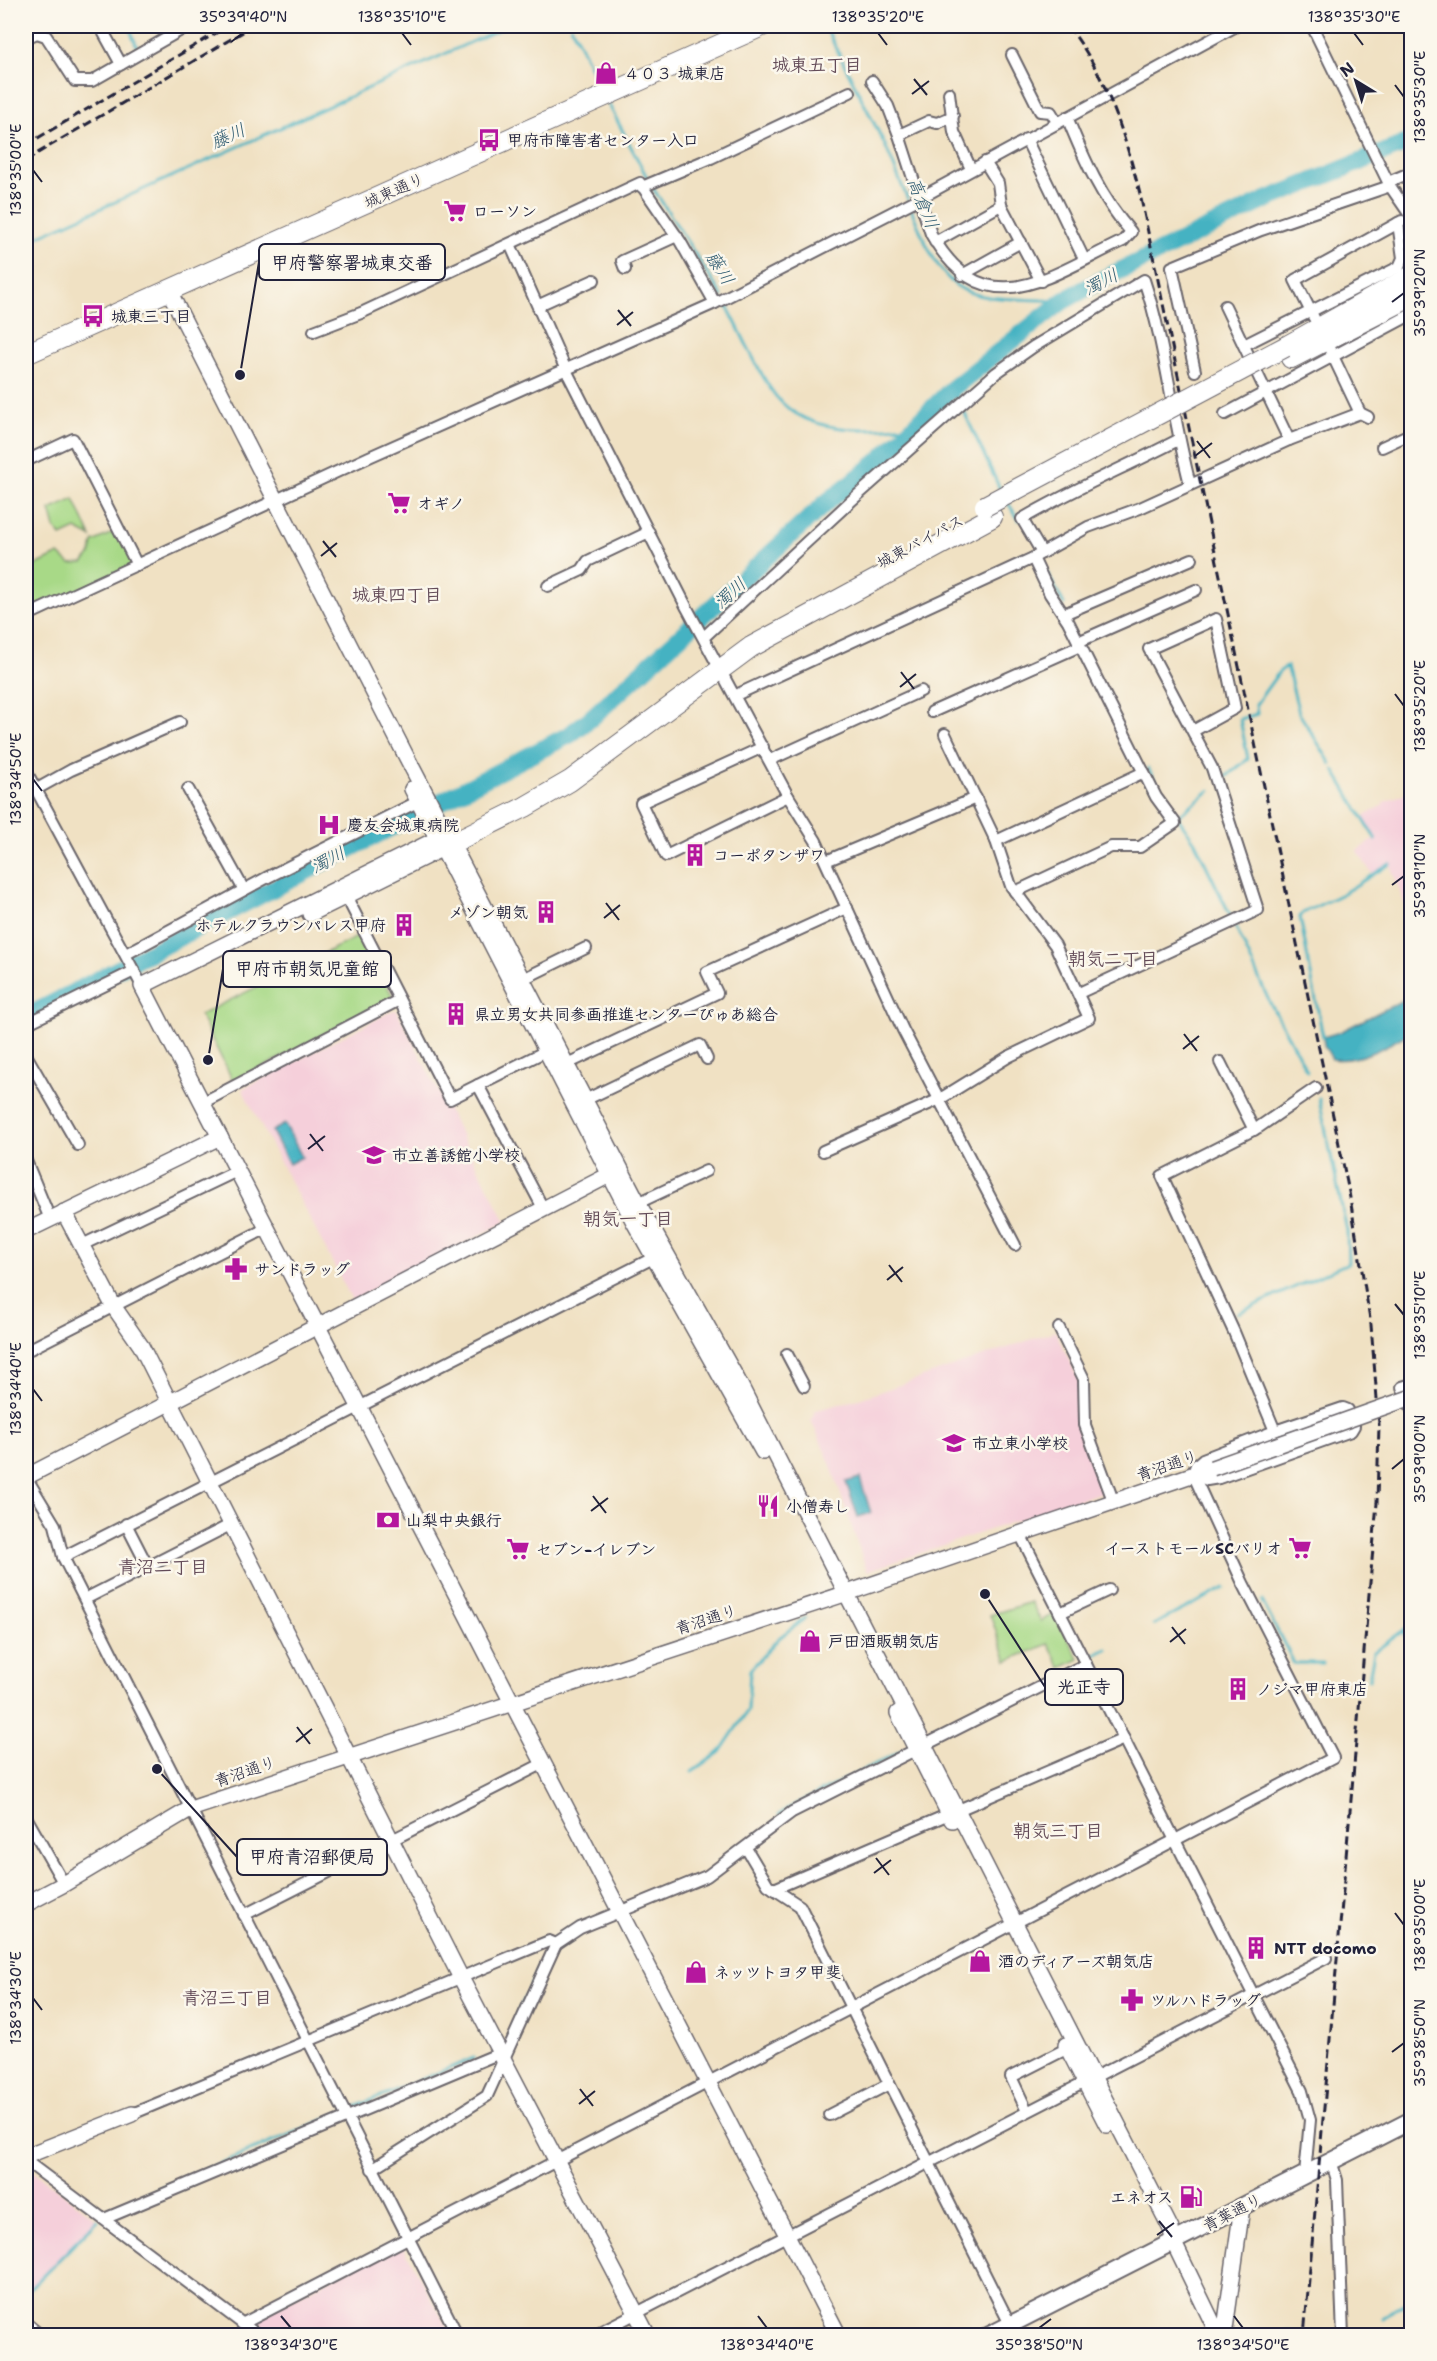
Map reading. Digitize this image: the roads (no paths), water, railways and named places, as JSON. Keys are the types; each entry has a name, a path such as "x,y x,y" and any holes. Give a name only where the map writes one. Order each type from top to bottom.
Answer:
{"highway":[{"name":"城東通り","path":"26,354 604,94 762,26"},
{"name":"城東バイパス","path":"1288,353 1412,276"},
{"name":"城東バイパス","path":"441,835 518,798 563,771 796,608 988,512 1288,353 1412,296"}],"main road":[{"name":"青葉通り","path":"988,2336 1014,2330 1173,2241 1412,2120"}],"street":[{"path":"100,26 121,64"},
{"path":"26,38 37,33 46,36 75,81 92,81 188,26"},
{"path":"26,616 729,296 918,199 1236,26"},
{"path":"1312,26 1388,181 1411,217 1295,280 1312,315"},
{"path":"872,81 888,106 918,199 935,242 948,262 975,282 993,287 1025,286 1041,281 1123,241 1131,232 1116,215 1062,120 1051,112 1040,111 1012,55"},
{"path":"643,186 711,158 850,92"},
{"path":"949,93 954,132 971,169"},
{"path":"899,135 929,121 937,123 953,116"},
{"path":"1026,140 1084,259"},
{"path":"986,162 998,183 1001,205 1041,281"},
{"path":"1195,371 1172,267 1412,172"},
{"path":"314,331 361,313 640,183 677,236 716,302"},
{"path":"935,242 1001,205"},
{"path":"1244,345 1312,315 1399,267 1403,258 1398,223"},
{"path":"625,269 622,261 677,236"},
{"path":"962,274 1021,242"},
{"path":"510,244 566,370 687,609 719,663 788,796 826,861 903,1030 1015,1245"},
{"path":"539,305 594,280"},
{"path":"704,637 996,373 1033,347 1144,280 1168,380 1178,440 1190,484"},
{"path":"166,292 441,835 659,1255 738,1381 842,1594 1011,1926 1090,2079 1172,2229 1173,2241 1222,2336"},
{"path":"1225,306 1289,441"},
{"path":"1225,414 1267,392 1331,353 1412,314"},
{"path":"736,696 1037,555 1088,527 1140,508 1289,441 1364,415 1331,353"},
{"path":"1382,447 1412,433"},
{"path":"26,461 73,439 136,565"},
{"path":"1015,892 1111,847 1140,847 1175,823 1156,797 1064,614 1050,594 1022,519 1074,489 1113,473 1178,440"},
{"path":"548,586 582,570 588,561 649,532"},
{"path":"1064,614 1192,559"},
{"path":"932,712 1196,590"},
{"path":"1078,993 1258,910 1212,768 1192,731 1149,649 1216,619 1235,708 1192,731"},
{"path":"770,760 921,691"},
{"path":"31,790 180,722"},
{"path":"823,1151 940,1099 1008,1057 1089,1017 1055,945 1015,892 996,840 945,734"},
{"path":"763,747 641,803 666,856 788,796"},
{"path":"26,771 31,790 134,970 710,2081 839,2336"},
{"path":"996,840 1144,772"},
{"path":"188,789 244,890"},
{"path":"826,861 976,798"},
{"path":"126,955 267,877 423,799"},
{"path":"144,990 344,892 441,835"},
{"path":"441,835 522,978 552,1048 567,1064 616,1173 638,1203 659,1255"},
{"path":"344,892 450,1099 552,1048"},
{"path":"567,1064 717,993 707,972 847,908"},
{"path":"522,978 586,948"},
{"path":"26,1024 134,970"},
{"path":"202,1103 399,1000"},
{"path":"585,1100 700,1045 707,1059"},
{"path":"26,1054 78,1145"},
{"path":"1220,1062 1254,1130"},
{"path":"478,1085 544,1210"},
{"path":"1275,1431 1234,1332 1162,1176 1254,1130 1316,1088"},
{"path":"26,1231 220,1137"},
{"path":"26,1161 57,1216 82,1245 114,1307 141,1346 461,1978 648,2336"},
{"path":"82,1245 237,1171"},
{"path":"638,1203 706,1171"},
{"path":"458,2336 63,1557 55,1525 26,1477 616,1173"},
{"path":"26,1351 267,1228"},
{"path":"63,1557 659,1255"},
{"path":"1059,1328 1084,1379 1085,1425 1114,1503"},
{"path":"787,1354 804,1386"},
{"path":"1412,1384 1402,1387 1412,1410"},
{"name":"青沼通り","path":"26,1904 190,1809 1114,1503 1412,1397"},
{"path":"242,2324 1333,1758 1243,1583 1193,1474 1196,1465 1203,1459 1342,1408 1348,1410 1354,1426 1351,1431 1219,1478 1207,1480 1193,1474"},
{"path":"126,1524 148,1567"},
{"path":"85,1599 232,1524"},
{"path":"1020,1534 1177,1840 1306,2099 1310,2120 1305,2174"},
{"path":"1060,1613 1109,1590"},
{"path":"259,2336 26,2158 461,1978 553,1943 580,1928 707,1876 792,1812 1086,1664"},
{"path":"774,1888 1124,1739"},
{"path":"244,1915 544,1763"},
{"path":"26,1816 64,1884"},
{"path":"746,1848 768,1885 800,1906 1014,2330"},
{"path":"1011,1926 1068,2048 1090,2079"},
{"path":"372,2169 487,2096 553,1943"},
{"path":"592,2336 1326,1958"},
{"path":"1027,2111 1011,2077 1068,2048"},
{"path":"101,2217 345,2114 502,2057"},
{"path":"829,2115 889,2084"},
{"path":"1331,2161 1337,2180 1343,2336"},
{"path":"1222,2336 1242,2207"},
{"path":"26,2326 38,2336"}],"water":[{"path":"1411,997 1411,1032 1363,1056 1342,1060 1332,1059 1324,1045 1323,1037 1340,1032"},
{"path":"285,1124 302,1157 289,1164 272,1131"},
{"path":"860,1478 871,1513 858,1517 846,1482"}],"waterway":[{"path":"129,26 137,47"},
{"name":"藤川","path":"26,242 507,26"},
{"name":"藤川","path":"571,26 601,89"},
{"name":"高倉川","path":"825,26 885,145 908,200"},
{"name":"藤川","path":"608,103 651,185 722,296"},
{"name":"濁川","path":"26,1017 569,735 590,719 827,502 880,460 953,388 1063,301 1105,278 1266,200 1412,141"},
{"name":"高倉川","path":"910,206 937,263 949,280 964,290 981,296 1063,301"},
{"name":"藤川","path":"725,302 770,388 783,404 798,415 816,423 855,429 913,425"},
{"path":"953,388 1000,489"},
{"path":"1008,503 1019,520"},
{"path":"1039,558 1064,604"},
{"path":"1223,779 1248,759 1240,719 1257,714 1256,704 1279,672 1287,666 1299,713 1331,764"},
{"path":"1148,768 1162,795 1195,842 1232,919"},
{"path":"1334,770 1376,840"},
{"path":"1177,817 1210,790"},
{"path":"1323,1037 1300,917 1303,913 1342,894 1390,864"},
{"path":"1235,925 1269,1001 1307,1071"},
{"path":"1238,1313 1348,1263 1347,1231 1319,1099"},
{"path":"1153,1625 1225,1588"},
{"path":"1262,1601 1294,1663 1323,1663"},
{"path":"692,1772 720,1752 748,1710 750,1670 779,1638 805,1618"},
{"path":"1369,1679 1374,1652 1412,1624"},
{"path":"1403,1632 1412,1647"},
{"path":"1087,1659 1107,1649"},
{"path":"779,1815 905,1749"},
{"path":"553,1941 580,1923"},
{"path":"515,2020 549,1946"},
{"path":"348,2110 474,2058"},
{"path":"103,2215 107,2211 341,2113"},
{"path":"26,2293 98,2220"},
{"path":"1383,2318 1395,2308 1412,2301"},
{"path":"1287,2332 1326,2335"}],"railway":[{"path":"26,145 228,26"},
{"path":"26,160 253,26"},
{"path":"1068,26 1104,85 1121,128 1140,194 1349,1192 1371,1325 1379,1424 1377,1503 1304,2336"}],"place":[{"name":"４０３ 城東店","path":"606,73"},
{"name":"甲府市障害者センター入口","path":"489,140"},
{"name":"ローソン","path":"455,211"},
{"name":"城東三丁目","path":"93,316"},
{"name":"甲府警察署城東交番","path":"240,375"},
{"name":"オギノ","path":"399,503"},
{"name":"慶友会城東病院","path":"329,825"},
{"name":"コーポタンザワ","path":"695,855"},
{"name":"メゾン朝気","path":"546,912"},
{"name":"ホテルクラウンパレス甲府","path":"404,925"},
{"name":"県立男女共同参画推進センターぴゅあ総合","path":"456,1014"},
{"name":"甲府市朝気児童館","path":"208,1060"},
{"name":"市立善誘館小学校","path":"374,1155"},
{"name":"サンドラッグ","path":"236,1269"},
{"name":"市立東小学校","path":"954,1443"},
{"name":"小僧寿し","path":"768,1506"},
{"name":"山梨中央銀行","path":"388,1520"},
{"name":"イーストモールSCバリオ","path":"1300,1548"},
{"name":"セブン-イレブン","path":"518,1549"},
{"name":"光正寺","path":"985,1594"},
{"name":"戸田酒販朝気店","path":"810,1641"},
{"name":"ノジマ甲府東店","path":"1238,1689"},
{"name":"甲府青沼郵便局","path":"157,1769"},
{"name":"NTT docomo","path":"1256,1948"},
{"name":"酒のディアーズ朝気店","path":"980,1961"},
{"name":"ネッツトヨタ甲斐","path":"696,1972"},
{"name":"ツルハドラッグ","path":"1132,2000"},
{"name":"エネオス","path":"1191,2197"}],"district":[{"name":"城東五丁目","path":"817,65"},
{"name":"城東四丁目","path":"397,595"},
{"name":"朝気二丁目","path":"1113,959"},
{"name":"朝気一丁目","path":"628,1219"},
{"name":"青沼二丁目","path":"163,1567"},
{"name":"朝気三丁目","path":"1058,1831"},
{"name":"青沼三丁目","path":"227,1998"}]}
